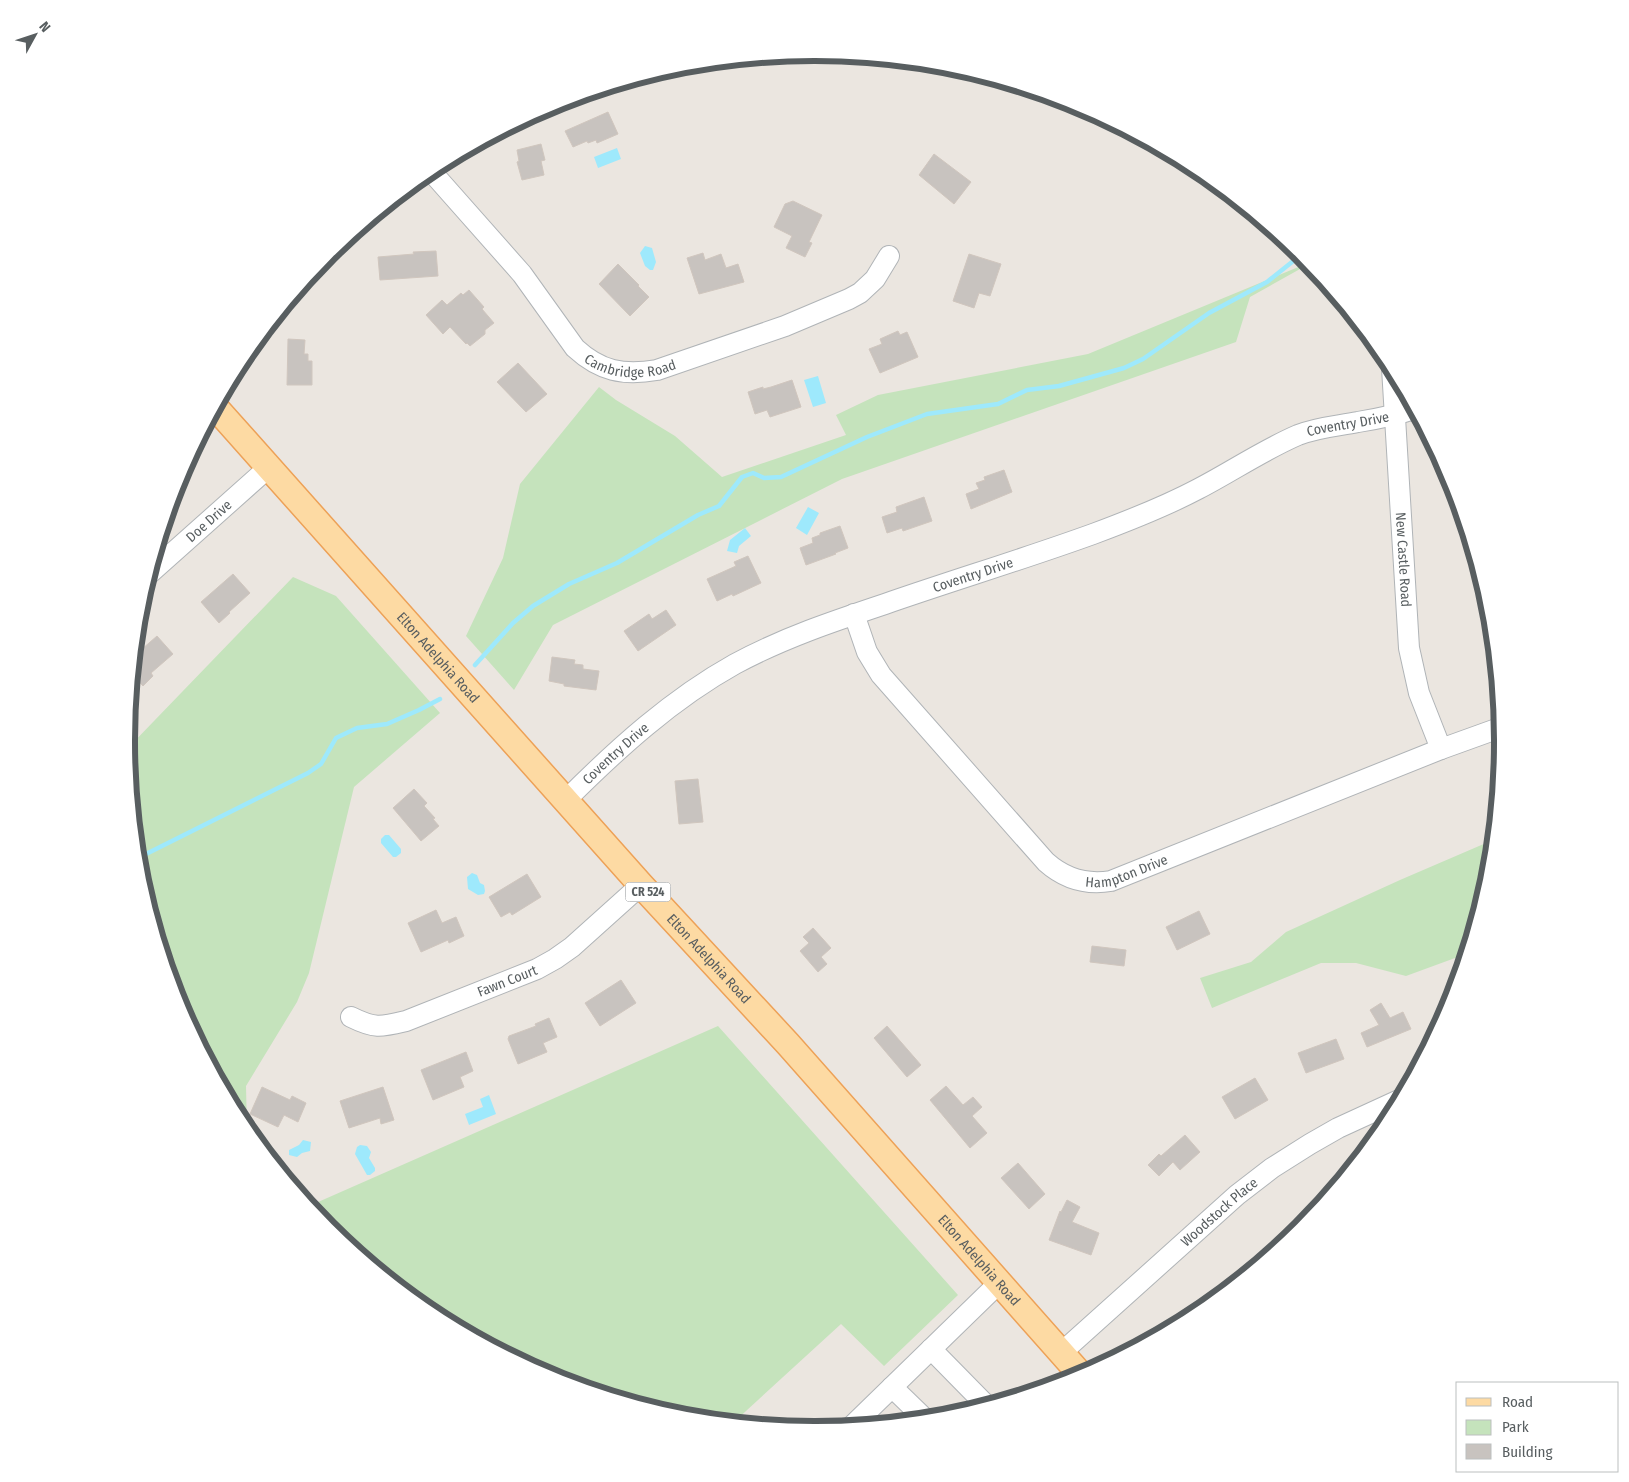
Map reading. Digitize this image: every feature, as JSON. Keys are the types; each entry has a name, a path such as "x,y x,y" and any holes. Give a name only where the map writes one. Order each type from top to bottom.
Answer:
{"main road":[{"name":"Elton Adelphia Road","path":"220,412 641,885 788,1044 1075,1369"}],"street":[{"name":"Cambridge Road","path":"436,177 522,274 575,348 601,367 617,372 638,373 657,370 804,318 860,293 875,280 889,256"},
{"name":"New Castle Road","path":"1393,384 1409,648 1419,693 1441,749"},
{"name":"Coventry Drive","path":"566,800 589,776 655,718 700,685 735,664 769,647 854,614 1092,534 1134,518 1195,491 1277,445 1301,434 1324,427 1408,411"},
{"name":"Doe Drive","path":"158,566 268,468"},
{"name":"Hampton Drive","path":"854,614 867,652 881,675 1046,862 1064,875 1082,881 1112,881 1441,749 1494,730"},
{"name":"Fawn Court","path":"351,1018 372,1026 386,1026 406,1021 537,968 572,947 641,885"},
{"name":"Woodstock Place","path":"1061,1353 1238,1195 1272,1168 1338,1128 1389,1105"},
{"path":"859,1419 999,1283"},
{"path":"931,1349 981,1400"},
{"path":"892,1387 918,1413"}],"green space":[{"path":"1301,266 1302,268 1250,297 1236,342 842,479 553,625 514,690 466,636 503,558 520,484 599,387 616,400 675,436 722,477 846,435 836,415 878,395 1088,354"},
{"path":"293,577 336,596 440,713 354,787 309,973 297,1002 246,1086 247,1115 205,1042 186,1001 158,917 148,874 141,830 136,785 135,741"},
{"path":"1486,843 1471,917 1459,957 1406,976 1356,963 1321,963 1212,1008 1200,978 1251,962 1286,932"},
{"path":"718,1026 958,1295 884,1366 841,1324 740,1416 726,1415 682,1408 639,1398 596,1385 514,1351 475,1330 401,1280 366,1252 316,1203"}],"water":[{"path":"617,148 621,159 598,168 594,157"},
{"path":"645,246 652,248 656,262 653,270 645,266 640,253"},
{"path":"818,376 826,403 813,407 804,380"},
{"path":"808,507 819,513 807,535 796,528"},
{"path":"745,528 751,536 739,546 737,553 727,551 730,540"},
{"path":"385,835 389,835 401,849 401,853 396,857 393,857 381,843 381,839"},
{"path":"472,873 477,875 480,883 484,885 484,894 478,895 468,889 467,877"},
{"path":"489,1095 496,1114 469,1125 465,1114 483,1107 480,1099"},
{"path":"303,1140 311,1142 310,1151 302,1153 297,1157 289,1155 289,1150 299,1145"},
{"path":"360,1145 367,1146 371,1152 369,1158 375,1171 370,1175 367,1175 355,1154 357,1147"}],"building":[{"path":"608,112 618,134 597,143 596,140 588,143 587,141 573,147 565,131"},
{"path":"541,144 545,160 541,161 544,175 522,180 517,162 519,161 517,150"},
{"path":"934,154 971,182 954,204 919,175"},
{"path":"793,201 822,215 809,242 812,243 805,257 786,248 792,236 774,227 785,204"},
{"path":"436,251 438,276 380,280 378,257"},
{"path":"703,253 705,260 721,254 726,268 738,264 744,282 699,294 687,258"},
{"path":"969,254 1001,264 990,296 979,293 974,308 953,301"},
{"path":"618,264 649,297 630,316 599,284"},
{"path":"469,290 484,307 482,309 494,323 485,330 485,334 470,346 450,327 443,334 426,315 442,300 447,305 461,293 463,295"},
{"path":"898,331 900,335 907,332 918,357 880,373 869,349 882,344 880,339"},
{"path":"288,339 305,340 304,354 308,354 308,361 312,361 312,385 287,385"},
{"path":"518,363 547,394 526,412 497,382"},
{"path":"792,380 801,407 770,417 767,410 755,414 748,392"},
{"path":"1004,470 1012,492 971,509 966,494 979,489 976,483 985,480 984,477"},
{"path":"924,497 932,521 903,531 902,528 887,533 882,517 897,512 896,507"},
{"path":"840,526 848,548 806,565 800,548 813,543 812,538 820,535 820,533"},
{"path":"748,556 761,583 717,601 707,579 736,566 734,562"},
{"path":"233,574 250,593 219,623 201,602"},
{"path":"666,610 676,625 638,651 624,631 649,614 652,619"},
{"path":"157,636 173,654 151,673 153,676 143,686 138,680 141,650"},
{"path":"552,657 575,660 574,664 583,665 583,669 599,671 596,690 564,686 564,684 549,681"},
{"path":"698,779 703,822 679,824 675,781"},
{"path":"414,789 427,803 424,806 435,818 433,819 439,826 421,841 393,808"},
{"path":"527,874 541,897 512,915 510,912 501,917 489,897"},
{"path":"436,910 442,923 456,917 464,936 449,943 448,940 421,952 408,923"},
{"path":"1199,911 1210,934 1177,950 1166,927"},
{"path":"813,928 831,948 821,957 827,964 818,972 800,951 809,943 803,937"},
{"path":"1092,946 1126,950 1124,966 1090,962"},
{"path":"621,980 636,1003 600,1026 585,1003"},
{"path":"1381,1003 1390,1018 1403,1012 1411,1029 1367,1047 1361,1033 1379,1025 1370,1010"},
{"path":"549,1018 557,1037 543,1043 547,1052 518,1064 508,1039 509,1036 536,1026 535,1024"},
{"path":"887,1026 921,1065 907,1077 874,1038"},
{"path":"1336,1039 1344,1059 1306,1073 1298,1053"},
{"path":"466,1052 473,1071 460,1077 464,1087 433,1100 421,1070"},
{"path":"1255,1078 1268,1100 1235,1119 1222,1097"},
{"path":"946,1086 963,1105 973,1097 982,1107 972,1116 987,1133 970,1148 930,1100"},
{"path":"262,1087 290,1100 292,1096 306,1103 298,1122 284,1115 278,1127 250,1114"},
{"path":"383,1087 394,1120 381,1124 380,1118 349,1128 340,1101"},
{"path":"1185,1135 1200,1152 1180,1170 1173,1162 1159,1176 1148,1165 1159,1154 1161,1156"},
{"path":"1018,1163 1045,1194 1029,1209 1001,1178"},
{"path":"1067,1200 1080,1207 1072,1222 1099,1233 1091,1255 1049,1240 1060,1211"}],"waterway":[{"path":"475,665 513,623 533,606 569,584 617,563 698,515 719,506 742,477 753,473 764,478 781,477 867,437 927,414 998,404 1027,390 1059,386 1124,368 1143,359 1209,313 1267,282 1295,260"},
{"path":"145,855 308,773 321,764 336,738 357,728 387,724 440,699"}]}
